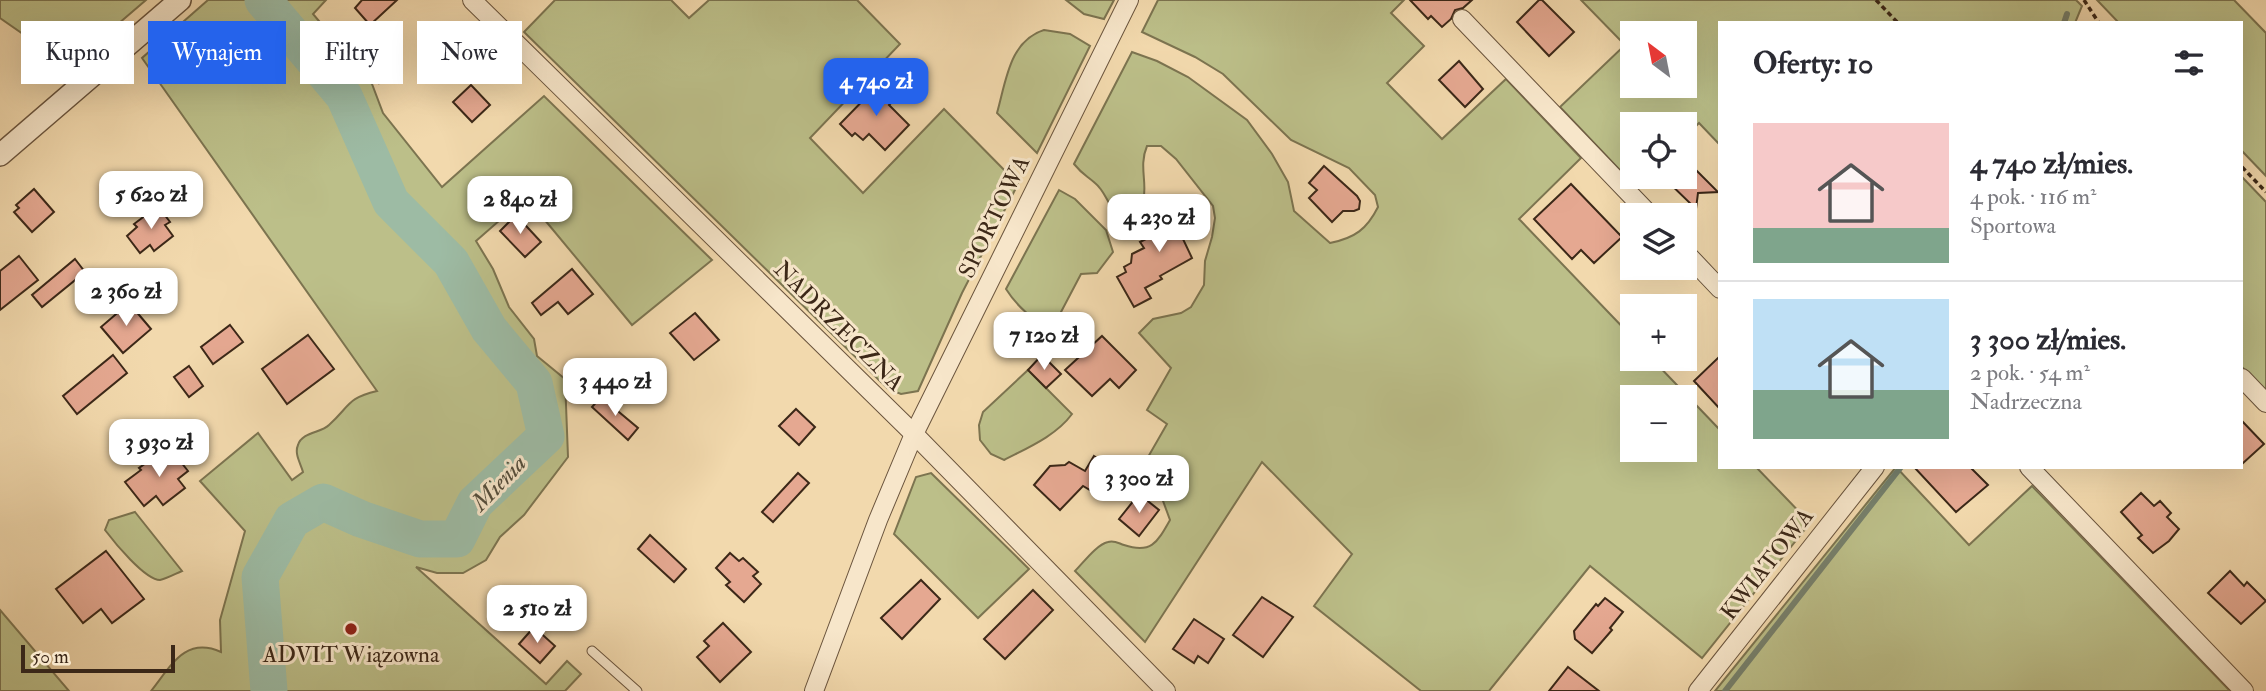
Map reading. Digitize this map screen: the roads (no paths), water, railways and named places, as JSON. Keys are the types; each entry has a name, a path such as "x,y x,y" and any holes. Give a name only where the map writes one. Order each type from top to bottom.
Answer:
{"street":[{"path":"0,155 180,0"},
{"name":"NADRZECZNA","path":"472,0 914,434 1166,691"},
{"name":"SPORTOWA","path":"814,691 878,520 914,434 1129,0"},
{"path":"1462,19 1638,203"},
{"path":"1697,265 1718,287"},
{"path":"2243,379 2266,403"},
{"name":"KWIATOWA","path":"1698,691 1873,469"},
{"path":"2031,469 2244,691"}],"lane":[{"path":"592,651 637,691"}],"waterway":[{"name":"Mienia","path":"263,0 344,96 391,202 451,262 489,329 534,383 546,436 475,503 457,539 420,539 361,519 323,502 292,520 260,577 269,691"},
{"path":"2065,21 2067,14"},
{"path":"1725,691 1899,469"}],"place":[{"name":"ADVIT Wiązowna","path":"351,629"}]}
